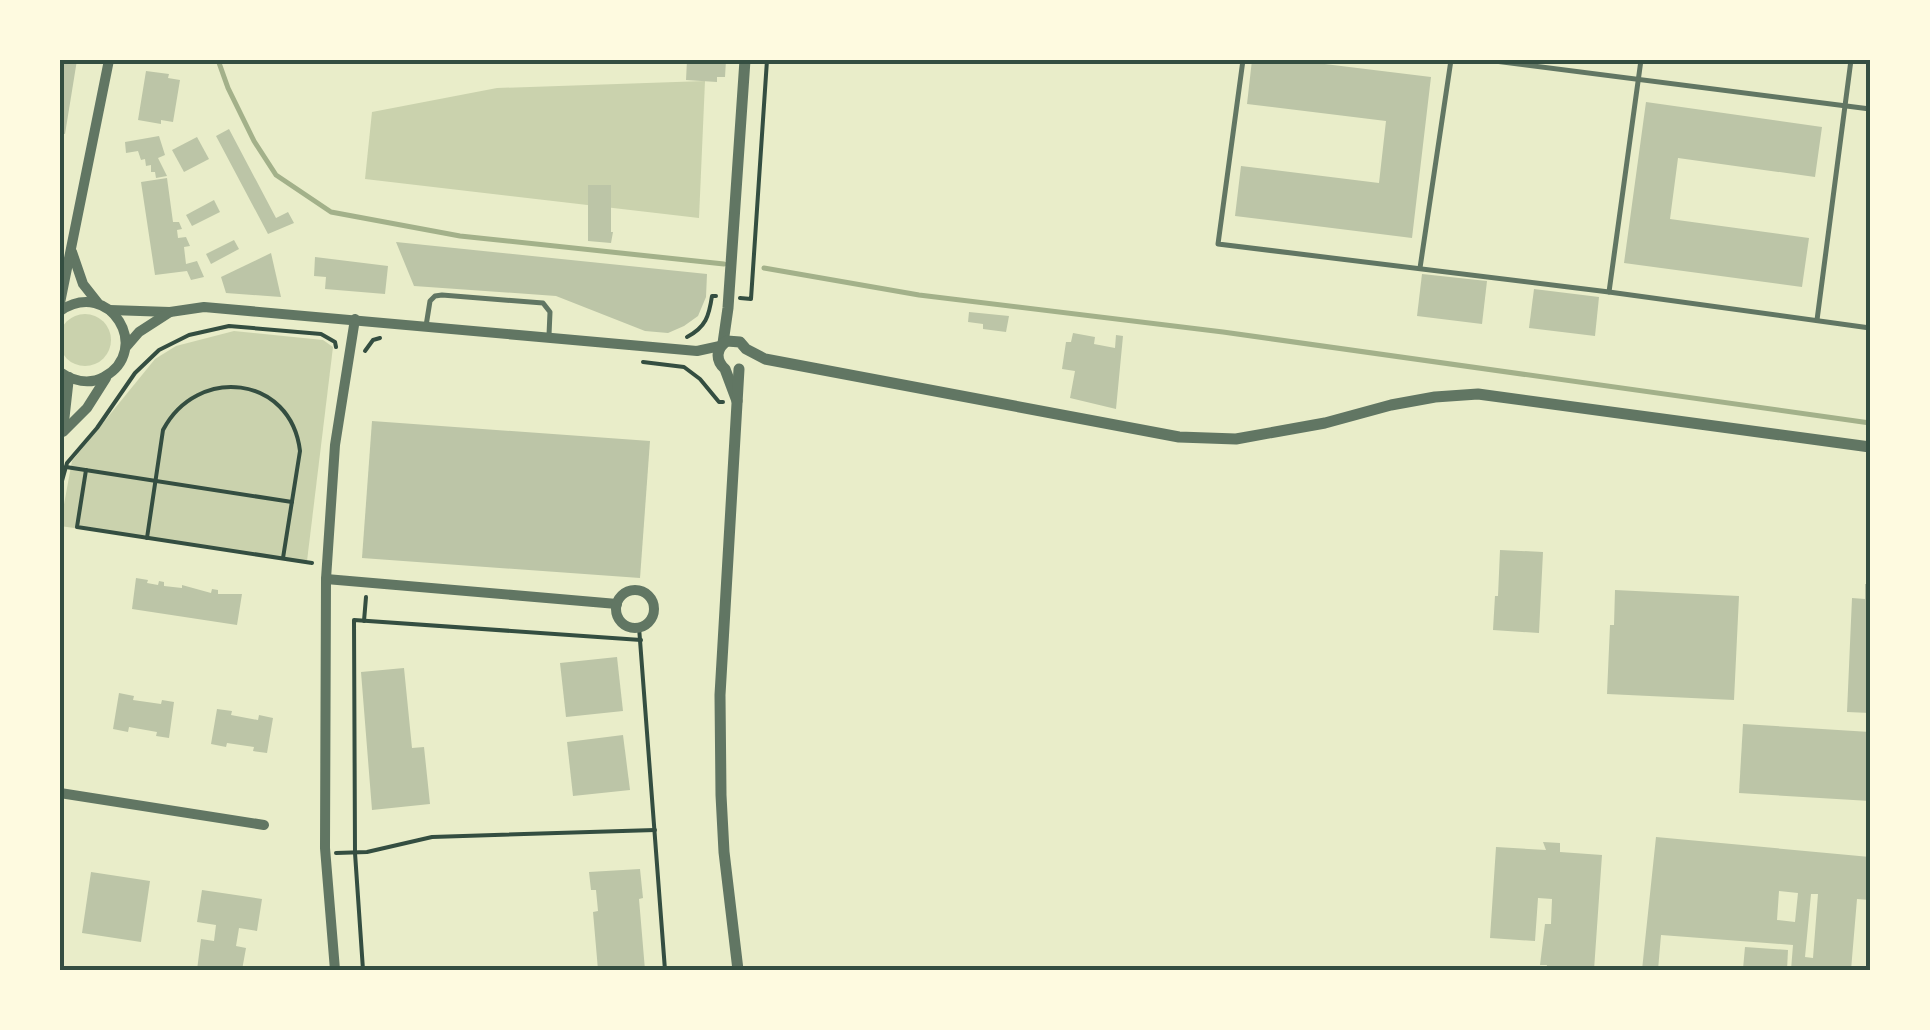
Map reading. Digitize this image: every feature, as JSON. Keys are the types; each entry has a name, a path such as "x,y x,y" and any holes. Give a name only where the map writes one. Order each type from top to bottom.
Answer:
{"street":[{"path":"60,303 108,60"},
{"path":"736,401 717,355 728,308 745,60"},
{"path":"72,251 83,284 98,304"},
{"path":"60,311 77,303 98,304 110,310 170,312 204,306 697,351 734,341 765,359 1179,437 1236,439 1325,423 1406,402 1478,394 1870,448"},
{"path":"728,308 748,354 736,401 720,714 724,852 738,970"},
{"path":"61,435 87,408 122,358 122,326 110,310"},
{"path":"125,348 139,332 170,312"},
{"path":"334,970 326,854 326,579 335,445 355,319"},
{"path":"697,351 722,365 742,366 765,359"},
{"path":"61,435 64,375 88,381 108,375"},
{"path":"326,579 617,604"},
{"path":"634,590 650,596 654,608 640,633 622,622 616,610 624,594 634,590"},
{"path":"60,793 264,825"}],"lane":[{"path":"1243,60 1218,244 1870,328"},
{"path":"1420,268 1451,60"},
{"path":"1487,60 1870,109"},
{"path":"1609,292 1641,60"},
{"path":"1817,321 1851,60"},
{"path":"426,326 430,301 436,296 544,303 550,312 548,338"}],"path":[{"path":"60,488 66,467 78,448 97,428 135,373 159,350 189,335 229,326 321,334 335,342 337,355"},
{"path":"363,366 366,348 384,336"},
{"path":"637,361 684,366 719,402 736,401"},
{"path":"146,538 163,430 190,398 225,386 241,387 272,398 293,426 300,450 284,558"},
{"path":"66,467 292,502"},
{"path":"86,470 77,528 327,565"},
{"path":"364,621 367,582"},
{"path":"352,969 363,969 354,852 354,620 640,633 665,970"},
{"path":"326,854 367,852 432,836 655,830"}],"green space":[{"path":"705,81 699,218 365,179 372,112 497,88"},
{"path":"85,314 103,322 111,340 103,358 85,366 67,358 59,340 67,322"},
{"path":"234,331 323,340 333,347 307,561 60,526 72,461 155,359 176,346"}],"building":[{"path":"60,60 77,60 65,134 60,133"},
{"path":"687,60 726,60 725,77 717,77 717,82 686,80"},
{"path":"1252,60 1292,60 1431,77 1412,238 1235,216 1241,166 1379,183 1386,121 1247,104"},
{"path":"146,71 180,80 173,122 138,120"},
{"path":"1646,102 1822,127 1815,177 1678,158 1670,219 1809,238 1802,287 1624,263"},
{"path":"229,129 276,218 288,212 294,223 268,234 216,136"},
{"path":"159,136 165,155 158,158 167,176 156,178 151,165 146,166 138,151 126,153 125,142"},
{"path":"197,137 209,159 184,172 172,150"},
{"path":"167,178 173,222 179,222 182,229 177,230 178,238 186,237 190,246 184,247 186,264 197,261 204,277 191,280 187,271 155,275 141,182"},
{"path":"588,185 611,185 611,243 588,241"},
{"path":"214,200 220,212 192,226 186,215"},
{"path":"234,240 239,249 211,264 206,254"},
{"path":"396,242 707,274 706,297 698,316 684,326 668,333 645,331 556,296 414,286"},
{"path":"271,253 281,297 226,293 221,277"},
{"path":"315,257 388,266 385,294 325,289 326,277 314,276"},
{"path":"1422,274 1487,281 1482,324 1417,316"},
{"path":"1534,289 1599,297 1595,336 1529,328"},
{"path":"969,312 1009,316 1006,332 968,322"},
{"path":"1073,333 1095,337 1094,344 1115,348 1116,335 1123,336 1116,409 1070,398 1075,371 1062,369 1066,342 1071,342"},
{"path":"372,421 650,441 640,578 362,558"},
{"path":"1500,550 1543,552 1539,633 1493,630"},
{"path":"136,578 158,585 159,581 164,582 164,586 242,594 237,625 132,609"},
{"path":"1865,584 1870,584 1870,713 1847,712 1852,598 1865,599"},
{"path":"1615,590 1739,596 1734,700 1607,694"},
{"path":"617,657 623,711 566,717 560,663"},
{"path":"404,668 412,748 424,747 430,804 372,810 361,672"},
{"path":"119,693 134,696 133,700 174,702 169,738 129,727 128,732 113,729"},
{"path":"217,709 258,720 259,715 273,718 267,753 253,751 254,747 211,744"},
{"path":"1743,724 1870,732 1870,801 1739,793"},
{"path":"623,735 630,790 573,796 567,742"},
{"path":"1656,837 1870,857 1870,900 1857,899 1851,970 1791,970 1793,945 1661,935 1658,970 1642,970","holes":["1779,891 1798,893 1795,922 1777,920","1811,894 1818,894 1813,958 1805,957"]},
{"path":"1543,842 1560,843 1560,852 1602,855 1594,970 1546,970 1547,965 1540,965 1545,924 1551,924 1552,899 1538,898 1535,941 1490,938 1496,847 1546,850"},
{"path":"640,869 645,970 598,970 593,912 598,911 589,872"},
{"path":"91,872 150,881 141,942 82,933"},
{"path":"202,890 262,899 257,931 239,928 236,946 246,948 242,970 197,970 201,939 214,941 216,925 197,922"},
{"path":"1745,947 1788,950 1787,970 1743,969"}],"waterway":[{"path":"218,60 254,141 276,175 331,212 460,236 724,264"},
{"path":"764,268 919,295 1223,332 1870,423"}]}
